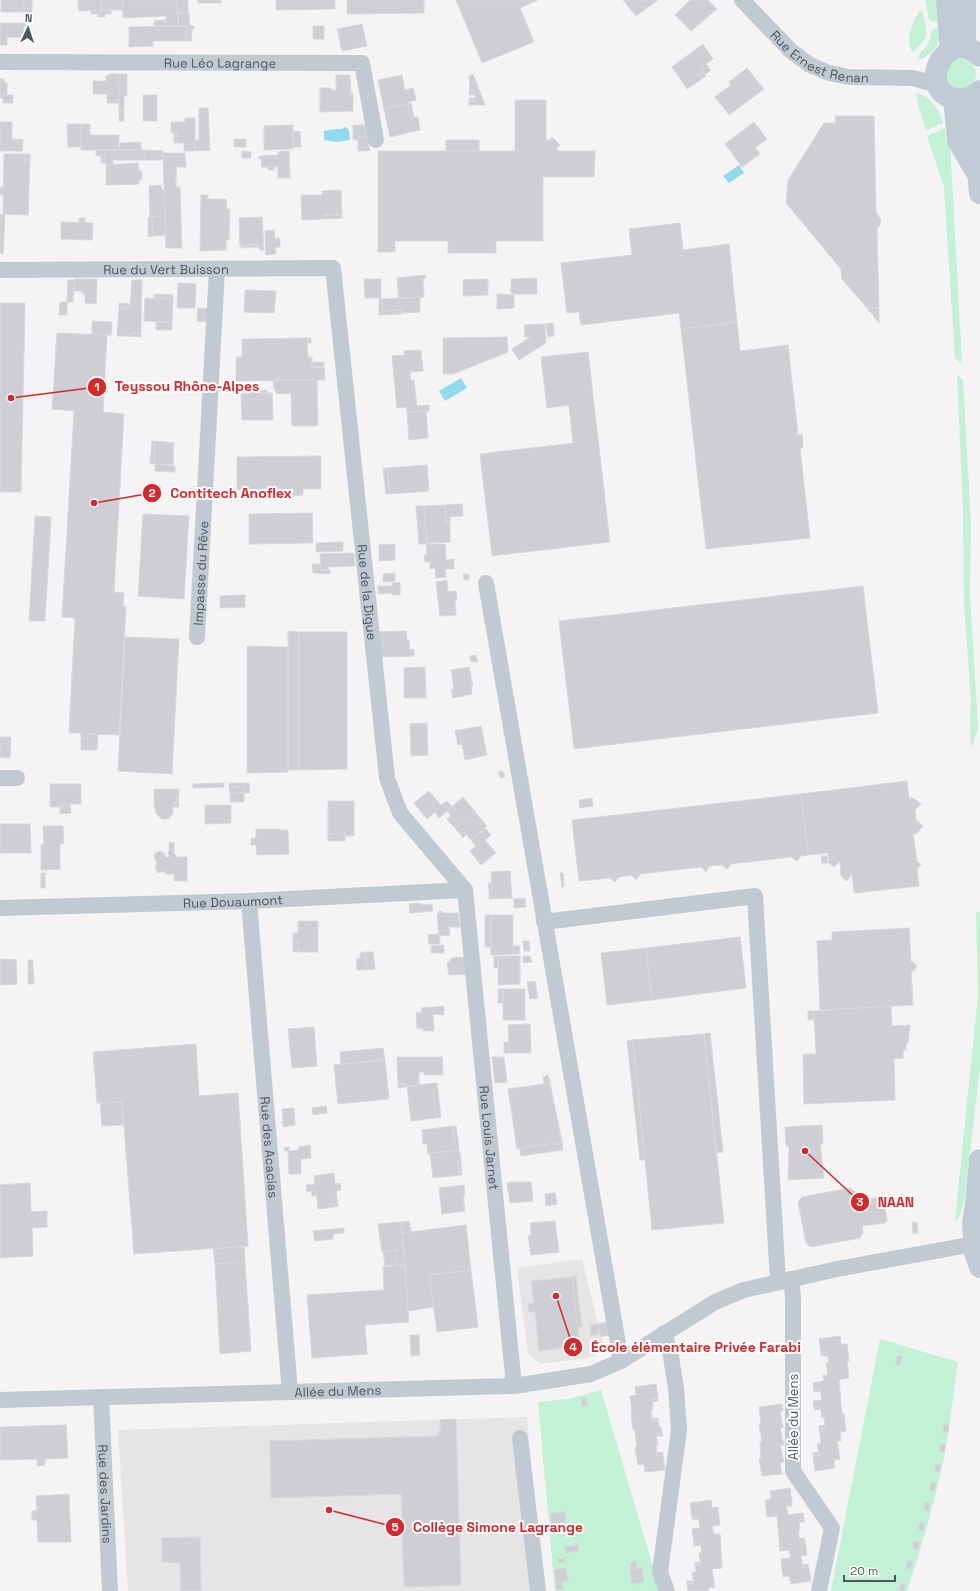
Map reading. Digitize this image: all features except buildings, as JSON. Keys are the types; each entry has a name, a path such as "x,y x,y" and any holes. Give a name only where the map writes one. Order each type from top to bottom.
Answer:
{"main road":[{"path":"947,0 959,74"},
{"path":"965,0 959,74 958,140 979,185"},
{"path":"980,1160 973,1223 978,1243 975,1252 980,1266"}],"street":[{"name":"Rue Ernest Renan","path":"742,0 791,51 810,65 829,73 849,77 913,78 959,74"},
{"name":"Rue Léo Lagrange","path":"0,62 362,63 376,140"},
{"name":"Rue du Vert Buisson","path":"0,270 332,268"},
{"name":"Rue de la Digue","path":"332,268 387,778 400,813 465,890"},
{"name":"Impasse du Rêve","path":"197,637 217,269"},
{"path":"486,583 621,1361"},
{"path":"0,778 17,778"},
{"name":"Rue Douaumont","path":"0,908 249,901 465,890"},
{"name":"Rue Louis Jarnet","path":"465,890 514,1386"},
{"path":"544,922 755,896 784,1280"},
{"name":"Rue des Acacias","path":"249,901 290,1392"},
{"name":"Allée du Mens","path":"0,1400 101,1397 119,1398 514,1386 592,1374 621,1361 715,1302 744,1290 784,1280 978,1243"},
{"name":"Allée du Mens","path":"784,1280 792,1298 793,1471 832,1528 819,1591"},
{"path":"664,1333 670,1351 676,1388 678,1430 660,1572 667,1591"},
{"name":"Rue des Jardins","path":"101,1397 110,1591"},
{"path":"520,1438 538,1591"}],"shaded area":[{"path":"582,1259 605,1351 588,1358 540,1364 528,1354 517,1268"},
{"path":"527,1417 542,1591 128,1591 118,1430"}],"green space":[{"path":"925,0 940,0 942,21 932,22 929,19"},
{"path":"920,10 923,13 926,35 923,42 913,52 910,47 909,36"},
{"path":"943,26 940,38 935,48 928,55 917,61 929,42 931,32 935,28"},
{"path":"961,59 967,60 975,68 975,80 967,88 961,89 955,88 947,80 946,74 947,68 955,60"},
{"path":"916,93 926,97 934,104 943,123 926,130 918,105"},
{"path":"945,128 946,141 947,143 950,141 962,364 955,358 944,187 927,136"},
{"path":"957,374 963,380 971,525 970,592 978,730 971,748 971,700 964,605 963,511"},
{"path":"976,912 980,912 980,1068 964,1203 959,1217 955,1221 978,995"},
{"path":"880,1339 958,1362 950,1425 931,1511 907,1591 831,1591"},
{"path":"601,1390 660,1591 555,1591 538,1402 568,1399"}],"water":[{"path":"344,127 349,131 350,140 337,142 324,140 324,131 342,129"},
{"path":"739,165 744,173 729,183 723,176"},
{"path":"461,378 467,388 445,401 439,391"}],"place":[{"name":"Teyssou Rhône-Alpes","path":"11,398"},
{"name":"Contitech Anoflex","path":"94,503"},
{"name":"NAAN","path":"805,1151"},
{"name":"École élémentaire Privée Farabi","path":"556,1296"},
{"name":"Collège Simone Lagrange","path":"329,1510"}]}
